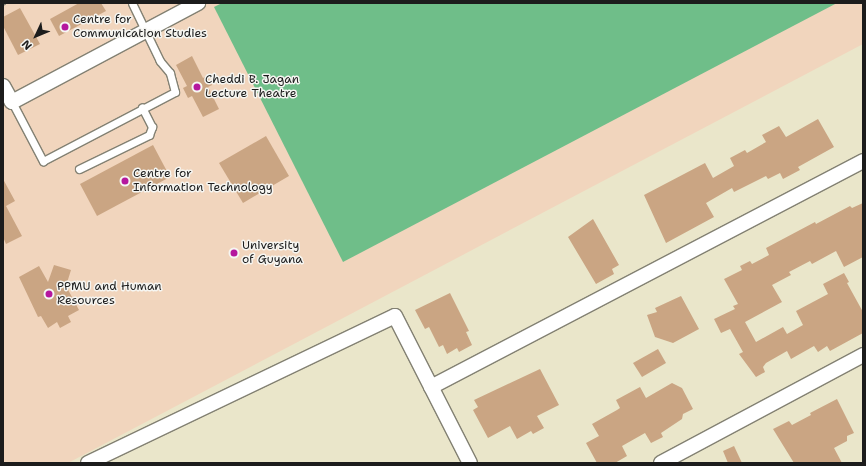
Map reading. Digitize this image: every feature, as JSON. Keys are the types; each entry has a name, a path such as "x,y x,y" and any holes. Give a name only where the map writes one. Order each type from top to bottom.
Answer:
{"street":[{"path":"3,86 12,102 198,3"},
{"path":"431,387 863,161"},
{"path":"88,463 395,316 470,463"},
{"path":"661,463 863,355"}],"lane":[{"path":"12,102 43,161 175,92 170,73 160,61 132,3"},
{"path":"79,169 149,135 152,127 142,108"}],"path":[{"path":"3,5 7,3"}],"shaded area":[{"name":"University of Guyana","path":"3,3 863,3 863,44 68,463 3,463"}],"green space":[{"path":"222,3 837,3 343,262 214,7"}],"building":[{"name":"Centre for Communication Studies","path":"79,3 101,3 106,11 59,36 50,19"},
{"path":"20,8 40,44 18,55 3,26 3,17"},
{"name":"Cheddi B. Jagan Lecture Theatre","path":"192,56 203,78 207,76 212,85 208,87 219,109 203,117 192,96 188,98 183,88 187,86 176,65"},
{"path":"818,119 834,147 798,167 800,170 783,179 780,173 768,179 766,176 734,192 732,188 706,203 714,217 666,243 644,195 705,163 713,178 734,166 730,158 745,150 747,153 766,142 762,135 779,126 786,137"},
{"path":"266,136 289,176 243,203 219,163"},
{"name":"Centre for Information Technology","path":"153,145 170,177 97,216 80,184"},
{"path":"3,179 15,201 6,206 22,236 6,244 3,237"},
{"path":"863,203 863,257 844,267 836,251 812,264 810,261 789,272 791,275 772,285 782,302 745,322 756,342 783,327 787,334 803,325 796,311 828,294 823,284 844,273 849,282 847,283 863,312 863,333 830,351 827,346 818,352 814,346 791,359 787,351 766,363 763,367 765,372 756,377 739,354 743,352 730,329 721,333 714,319 735,309 733,306 738,304 724,279 742,270 740,266 750,261 752,264 769,255 766,248 815,222 816,224 850,206 852,208"},
{"path":"593,219 619,265 612,269 614,274 596,284 568,237"},
{"name":"PPMU and Human Resources","path":"54,265 71,270 66,286 79,310 68,316 71,322 60,328 57,322 48,328 41,316 38,317 19,277 39,266 48,282"},
{"path":"450,293 469,331 466,332 472,345 459,352 457,348 447,354 443,345 439,347 429,327 425,329 415,310"},
{"path":"681,296 699,329 673,343 655,337 647,315 657,312 655,308"},
{"path":"658,349 666,363 642,377 633,363"},
{"path":"540,369 559,405 537,416 544,428 533,434 531,431 517,439 510,426 488,438 473,410 478,407 474,400"},
{"path":"672,383 682,388 693,409 683,414 682,419 661,433 663,437 651,443 645,433 622,446 627,456 615,463 597,463 586,443 599,436 592,424 620,408 616,400 640,387 646,398"},
{"path":"837,399 854,433 847,436 847,441 834,448 842,463 794,463 773,429 789,421 792,425 811,415 810,413"},
{"path":"734,446 742,463 728,463 723,451"}],"place":[{"name":"Centre for Communication Studies","path":"65,27"},
{"name":"Cheddi B. Jagan Lecture Theatre","path":"197,87"},
{"name":"Centre for Information Technology","path":"125,181"},
{"name":"University of Guyana","path":"234,253"},
{"name":"PPMU and Human Resources","path":"49,294"}]}
